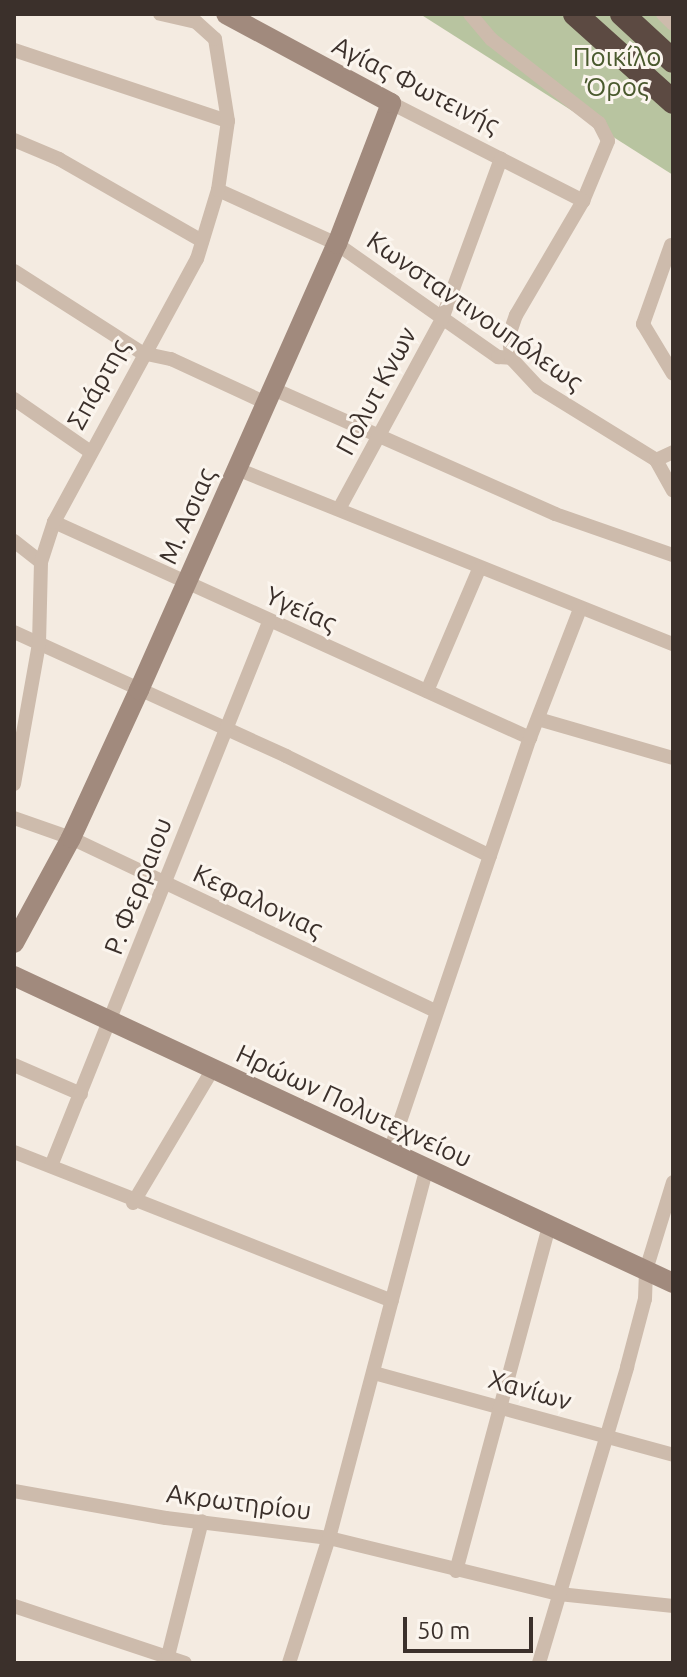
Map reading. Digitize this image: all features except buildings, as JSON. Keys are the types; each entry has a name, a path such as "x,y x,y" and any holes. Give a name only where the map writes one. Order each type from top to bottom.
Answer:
{"highway":[{"path":"575,14 673,102"},
{"path":"622,14 673,61"}],"street":[{"name":"Σπάρτης","path":"14,784 39,644 41,562 54,522 202,241 218,190 228,121 215,39 196,22 160,14"},
{"name":"Αγίας Φωτεινής","path":"226,14 583,201"},
{"path":"470,14 491,39 605,129 605,153 583,201 516,315 509,335 511,358"},
{"path":"663,14 673,24"},
{"path":"14,50 228,121"},
{"name":"Μ. Ασιας","path":"14,943 71,838 139,690 267,395 337,244 391,103"},
{"path":"14,140 59,159 202,241"},
{"name":"Πολυτ Κνων","path":"339,509 382,435 442,319 501,159"},
{"name":"Κωνσταντινουπόλεως","path":"218,190 337,244 498,357 511,358 538,387 656,460"},
{"path":"671,245 643,324 673,374"},
{"path":"14,271 142,353 171,359 382,435 555,514 673,555"},
{"path":"14,399 89,451"},
{"path":"673,452 656,460 673,491"},
{"path":"237,469 479,569 673,644"},
{"name":"Υγείας","path":"54,522 530,738"},
{"path":"14,541 41,562"},
{"path":"427,691 479,569"},
{"path":"390,1151 530,738 580,609"},
{"name":"Ρ. Φερραιου","path":"51,1166 112,1022 269,622"},
{"path":"14,632 490,856"},
{"path":"538,719 673,758"},
{"name":"Κεφαλονιας","path":"14,818 71,838 436,1011"},
{"name":"Ηρώων Πολυτεχνείου","path":"14,976 673,1283"},
{"path":"14,1065 81,1094"},
{"path":"133,1203 213,1069"},
{"path":"14,1152 133,1203 392,1301"},
{"path":"291,1663 329,1538 427,1168"},
{"path":"539,1663 645,1299 646,1270 672,1186"},
{"path":"456,1571 505,1406 549,1226"},
{"name":"Χανίων","path":"374,1373 505,1406 673,1455"},
{"name":"Ακρωτηρίου","path":"14,1491 329,1538 559,1594 673,1606"},
{"path":"168,1656 202,1521"},
{"path":"14,1606 185,1663"}],"green space":[{"name":"Ποικίλο Όρος","path":"420,14 673,14 673,175"}]}
